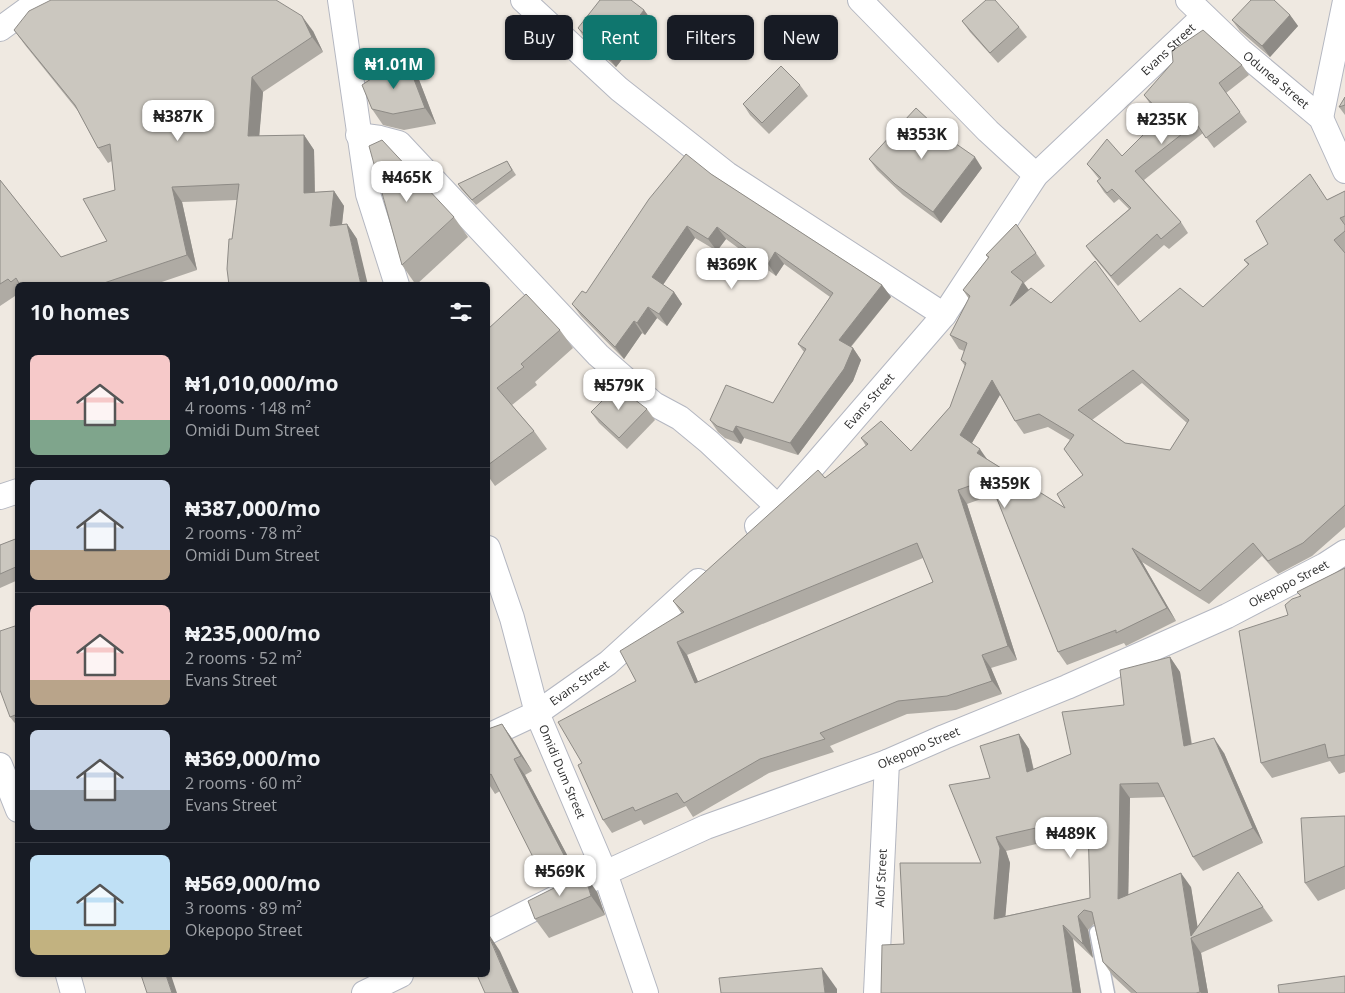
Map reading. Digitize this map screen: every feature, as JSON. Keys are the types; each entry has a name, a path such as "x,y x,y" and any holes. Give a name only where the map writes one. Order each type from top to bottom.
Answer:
{"street":[{"path":"0,29 40,0"},
{"path":"340,0 368,194 396,282"},
{"path":"523,0 619,89 727,174 944,315"},
{"path":"860,0 988,131 1036,175"},
{"path":"1321,118 1345,1"},
{"name":"Evans Street","path":"741,541 778,507 944,315 1036,175 1196,8"},
{"name":"Odunea Street","path":"1196,8 1241,51 1321,118 1345,171"},
{"path":"358,135 399,143 598,355 654,404 680,418 709,442 778,507"},
{"path":"0,497 15,492"},
{"name":"Okepopo Street","path":"490,931 706,827 887,762 1067,687 1249,606 1345,552"},
{"name":"Omidi Dum Street","path":"490,554 512,618 537,713 605,874 646,993"},
{"name":"Evans Street","path":"490,735 537,713 608,663 712,568"},
{"name":"Alof Street","path":"876,993 887,762"},
{"path":"0,765 15,802"},
{"path":"69,977 73,993"},
{"path":"364,993 397,977"}],"lane":[{"path":"1096,932 1108,993"}],"building":[{"path":"51,0 276,0 302,16 312,37 252,77 248,136 304,135 304,193 334,191 330,226 347,224 360,282 229,282 227,269 229,239 232,239 239,184 172,187 187,255 107,282 18,282 16,278 11,282 8,279 0,284 0,180 61,257 107,241 83,199 115,190 110,144 98,148 75,105 14,30 29,11"},
{"path":"600,0 631,0 644,10 640,15 588,15"},
{"path":"986,0 995,0 1019,27 990,53 962,21"},
{"path":"1251,0 1274,0 1290,15 1262,46 1232,20"},
{"path":"583,22 583,33 578,28"},
{"path":"1203,30 1242,65 1219,83 1240,112 1206,138 1196,123 1135,171 1181,222 1161,239 1157,234 1111,276 1086,246 1131,208 1112,189 1107,193 1097,181 1101,178 1087,164 1107,139 1122,156 1163,115 1144,95 1173,62 1172,51"},
{"path":"405,56 425,108 393,114 372,109 362,85"},
{"path":"781,66 800,85 762,123 743,104"},
{"path":"1345,97 1345,105 1339,107"},
{"path":"916,108 949,139 975,157 933,212 895,184 869,159"},
{"path":"382,140 454,217 402,265 369,146"},
{"path":"686,154 711,174 882,285 839,340 853,348 844,369 790,443 736,426 733,432 717,426 710,420 726,385 773,403 806,349 798,344 833,293 775,252 768,264 717,227 708,239 687,226 652,277 674,292 659,314 648,307 637,323 634,321 615,347 572,304 582,291 586,293 649,199"},
{"path":"507,161 512,170 472,200 458,184"},
{"path":"1310,174 1327,200 1345,191 1345,216 1340,218 1345,225 1345,231 1334,240 1345,253 1345,505 1303,543 1268,561 1253,543 1200,591 1132,548 1167,608 1116,633 1116,630 1058,652 989,479 958,490 1008,646 982,655 992,681 947,696 898,701 820,733 825,739 760,759 684,803 677,793 635,811 633,807 603,820 578,765 582,763 558,722 636,681 620,651 684,612 673,601 818,470 825,478 868,444 861,438 881,421 911,451 950,407 966,363 961,360 967,343 950,335 970,296 963,290 989,257 986,255 1016,224 1036,253 1011,272 1023,282 1010,306 1031,288 1051,303 1095,261 1140,322 1180,288 1203,307 1249,264 1244,260 1268,244 1256,221","holes":["1133,370 1189,420 1170,450 1125,443 1078,410","992,380 1015,421 1039,414 1074,435 1064,449 1083,475 1057,494 1065,508 977,453 980,449 960,435","917,543 933,582 695,683 677,642"]},
{"path":"526,294 560,330 521,364 524,367 497,388 534,431 490,464 490,327"},
{"path":"617,386 647,409 619,438 591,412"},
{"path":"15,539 15,567 0,574 0,545"},
{"path":"1345,568 1345,755 1328,758 1325,744 1261,763 1239,631 1288,615 1285,605 1292,599 1301,596 1297,592"},
{"path":"15,626 15,715 10,717 0,690 0,631"},
{"path":"1170,657 1184,746 1214,738 1253,828 1193,857 1158,783 1120,784 1118,899 1181,873 1191,936 1238,872 1263,907 1191,938 1200,992 1196,993 1137,993 1103,962 1092,912 1084,910 1078,916 1083,944 1063,925 1073,993 881,993 882,945 904,944 900,863 981,863 949,785 990,778 980,746 1019,734 1027,772 1071,754 1062,712 1124,705 1120,670","holes":["1049,825 1050,829 1088,825 1090,898 994,919 1000,848 996,837"]},
{"path":"502,724 521,756 514,759 565,857 539,869 490,775 490,728"},
{"path":"1345,816 1345,866 1305,883 1301,818"},
{"path":"584,873 591,896 535,919 528,901"},
{"path":"490,939 513,993 485,993 478,977 490,977"},
{"path":"822,968 825,993 721,993 719,978"},
{"path":"1345,976 1345,993 1279,993 1278,985"},
{"path":"142,977 167,977 172,993 147,993"}]}
